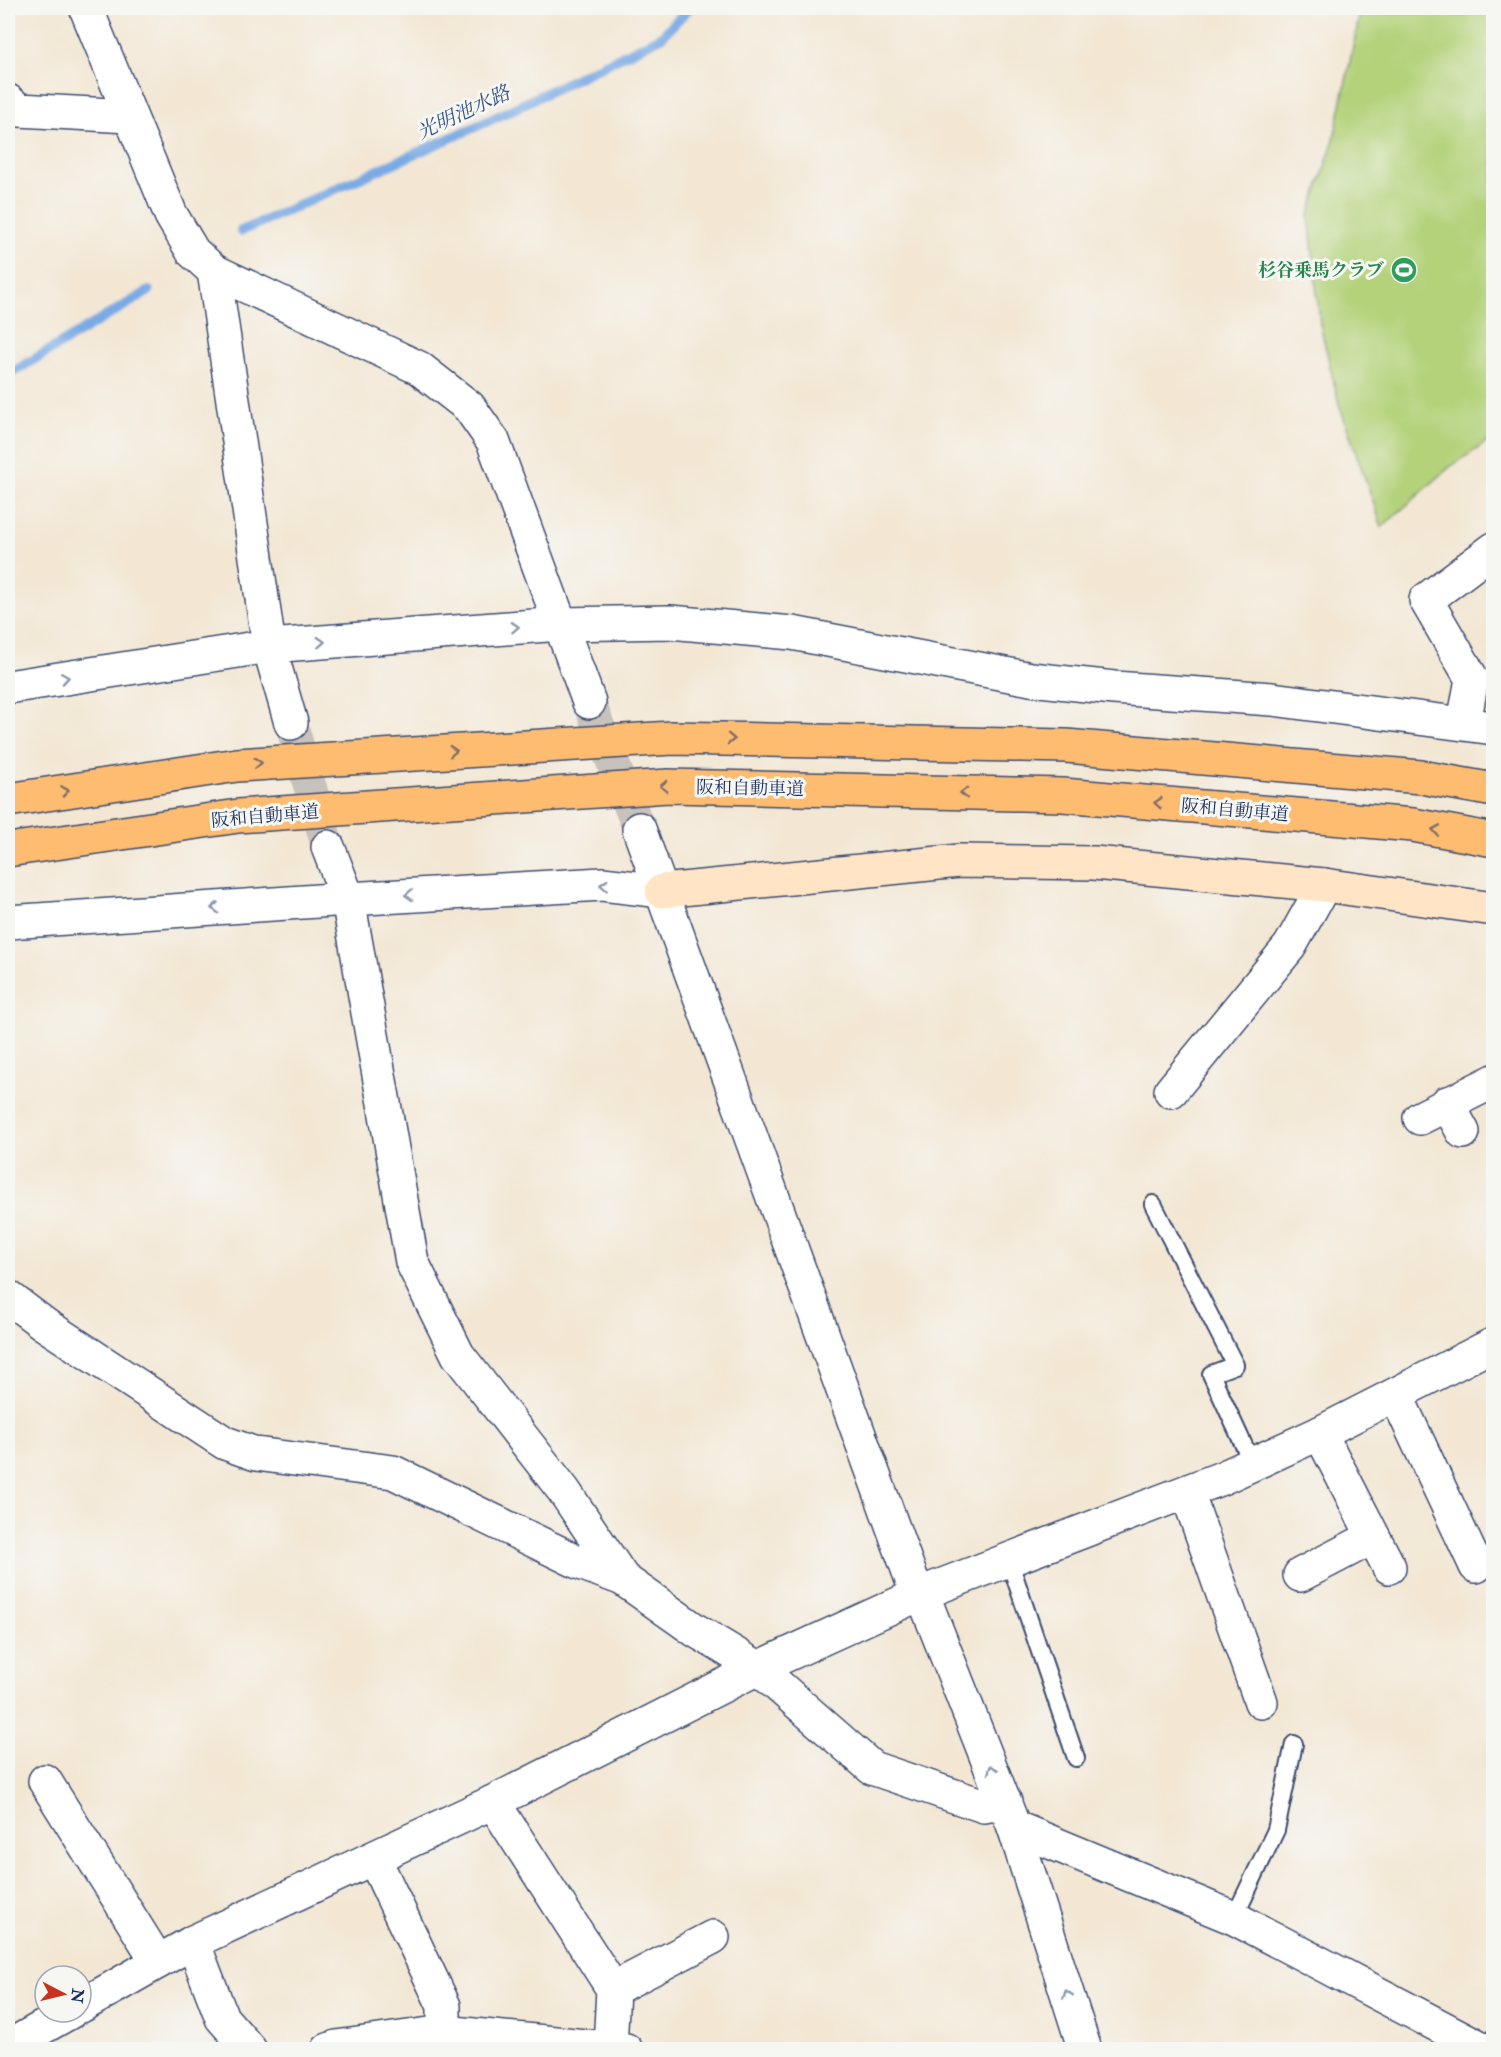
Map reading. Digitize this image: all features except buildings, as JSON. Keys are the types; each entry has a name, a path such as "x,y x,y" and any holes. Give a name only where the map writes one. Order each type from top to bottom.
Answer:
{"highway":[{"path":"8,800 237,765 672,738 1066,746 1421,777 1494,790"},
{"name":"阪和自動車道","path":"8,850 237,816 668,786 1063,795 1413,825 1494,840"}],"street":[{"path":"86,8 171,215 194,252 214,271 419,368 469,407 493,441 589,702"},
{"path":"8,100 19,110 129,116"},
{"path":"214,271 269,646 291,723"},
{"path":"8,687 269,646 561,624 670,622 792,633 1032,679 1114,688 1272,699 1479,725 1472,679 1426,600 1494,549"},
{"path":"639,829 912,1580 922,1593 1009,1814 1084,2049"},
{"path":"328,847 348,899 412,1262 458,1355 564,1491 623,1579"},
{"path":"8,922 602,884 662,891 958,861 1094,863 1324,885 1494,909"},
{"path":"1171,1091 1290,946 1324,885"},
{"path":"1463,1132 1433,1110 1494,1082"},
{"path":"8,1297 225,1443 256,1454 393,1472 578,1562 623,1579 695,1630 758,1668 872,1768 1009,1814 1234,1918 1485,2049"},
{"path":"93,1999 193,1942 493,1802 758,1668 922,1593 1222,1478 1396,1395 1491,1354"},
{"path":"1396,1395 1476,1566"},
{"path":"1320,1433 1389,1568"},
{"path":"1187,1492 1261,1702"},
{"path":"1300,1575 1373,1537"},
{"path":"45,1781 158,1962"},
{"path":"334,2048 444,2032 618,2049 613,1989 493,1802"},
{"path":"374,1858 444,2006 444,2032"},
{"path":"613,1989 713,1937"},
{"path":"193,1942 222,2018 250,2049"},
{"path":"8,2047 49,2024"}],"lane":[{"path":"1154,1204 1235,1365 1211,1374 1252,1463"},
{"path":"1009,1560 1076,1758"},
{"path":"1234,1918 1276,1830 1294,1744"}],"green space":[{"name":"杉谷乗馬クラブ","path":"1359,8 1494,8 1493,438 1450,467 1382,527 1339,404 1320,324 1309,216 1334,139 1359,18"}],"waterway":[{"name":"光明池水路","path":"241,231 484,123 661,37 689,8"},
{"name":"光明池水路","path":"8,375 149,291"}],"tunnel":[{"path":"589,702 639,829"},
{"path":"291,723 328,847"}],"place":[{"name":"杉谷乗馬クラブ","path":"1404,270"}]}
